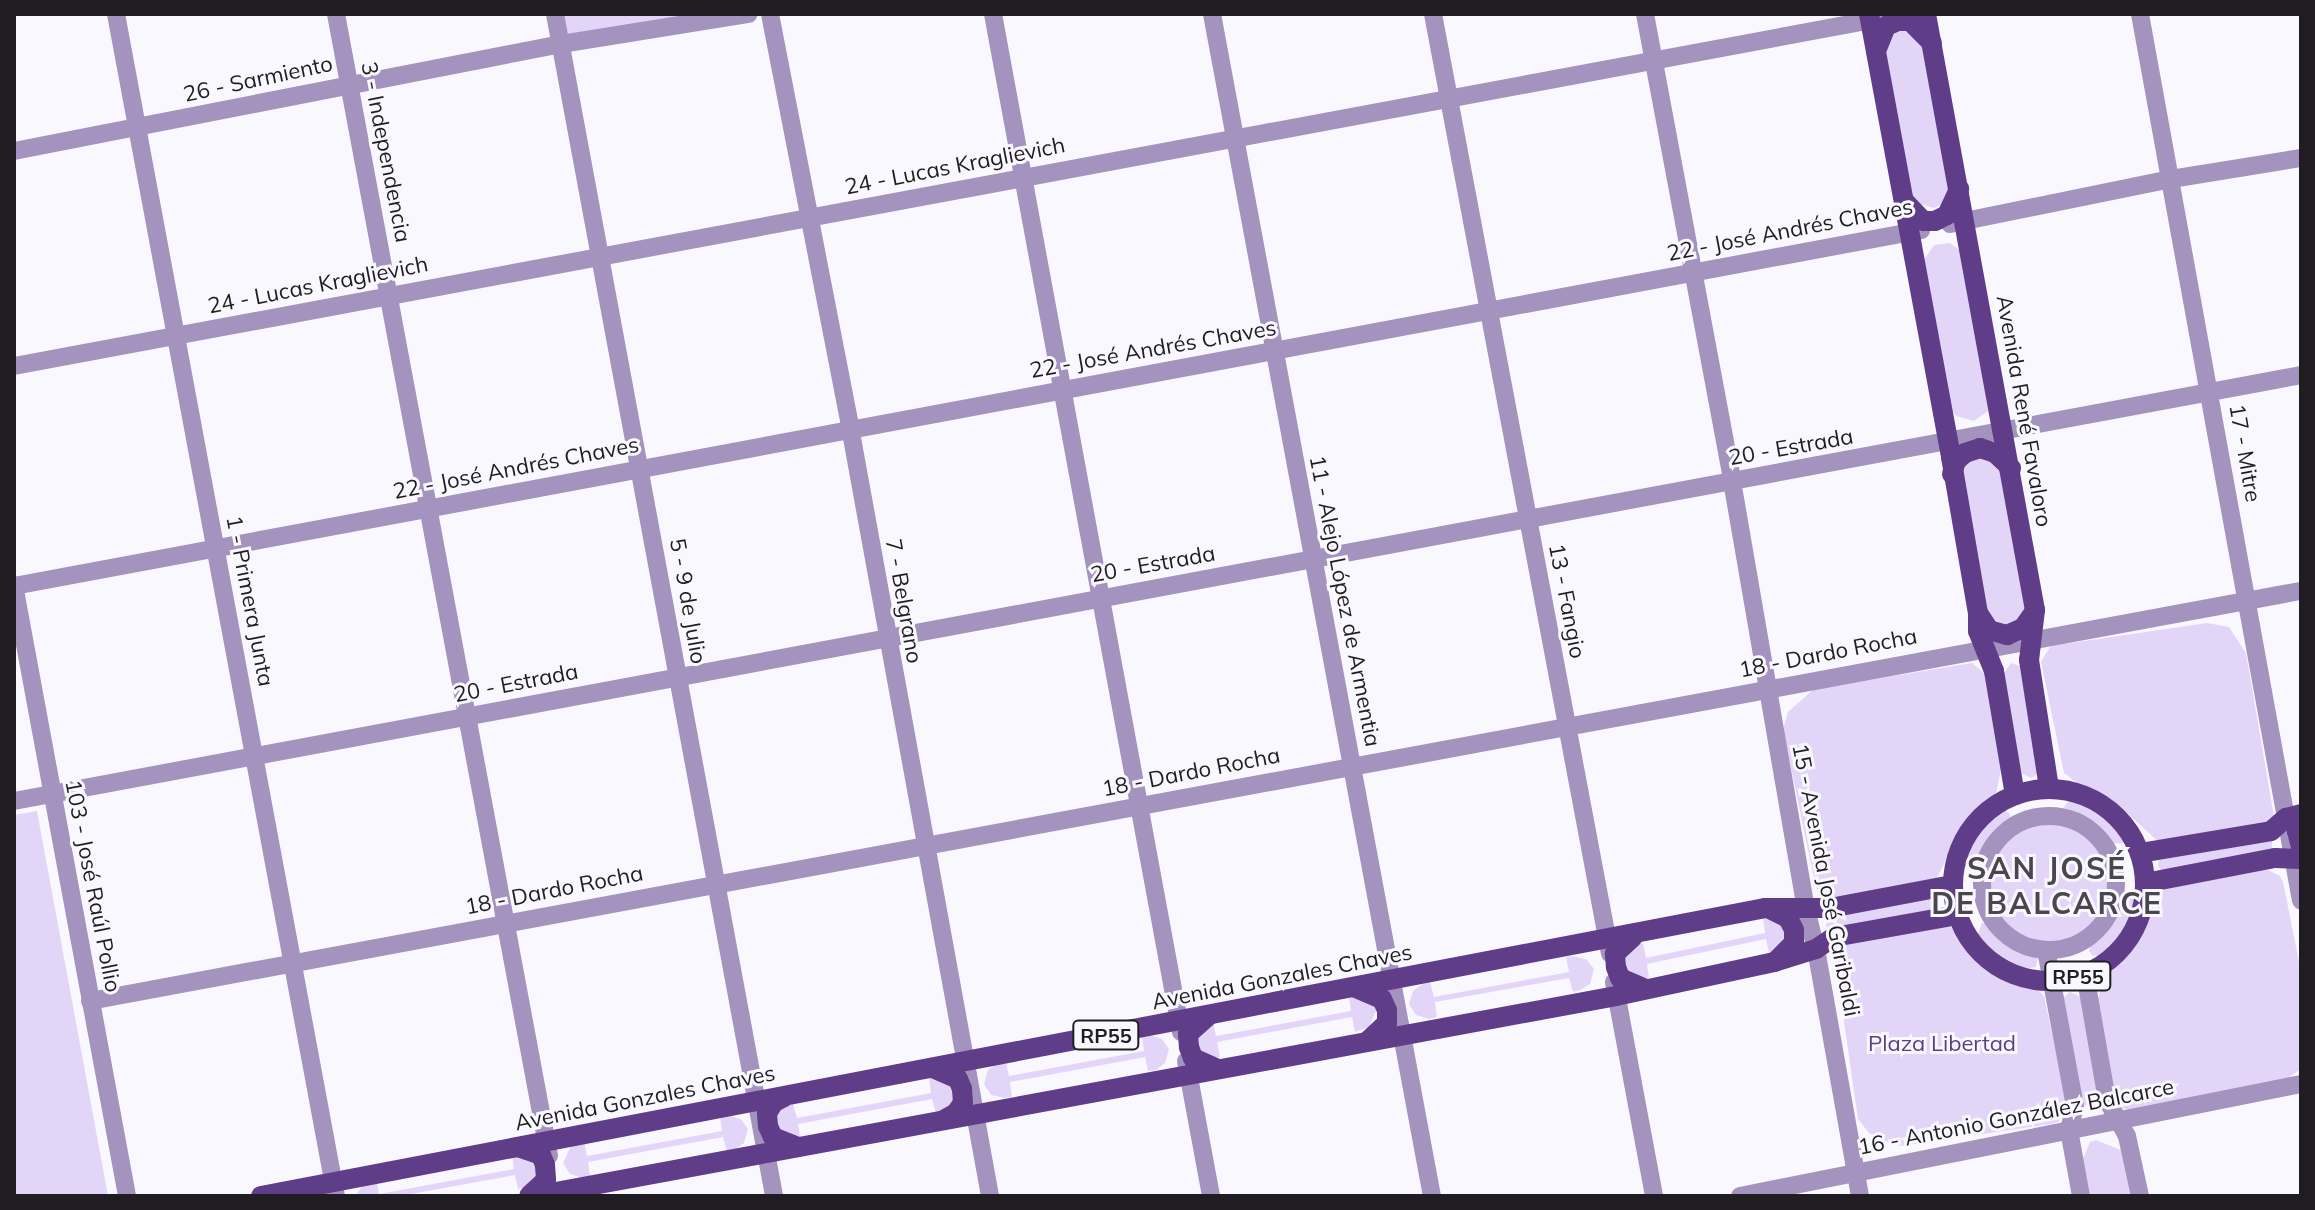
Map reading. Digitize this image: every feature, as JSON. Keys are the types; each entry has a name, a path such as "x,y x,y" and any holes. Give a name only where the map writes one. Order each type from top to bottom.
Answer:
{"main road":[{"name":"Avenida René Favaloro","path":"1926,14 2035,610 2029,642 2049,787"},
{"path":"1869,17 1983,649 1994,671 2015,795"},
{"path":"1876,51 1886,26 1898,21 1910,21 1932,43"},
{"path":"1904,201 1923,221 1935,221 1947,215 1959,189"},
{"path":"1952,474 1956,461 1965,453 1980,448 1995,453 2011,468"},
{"path":"1978,613 1989,630 2007,635 2023,628 2035,610"},
{"name":"RP55","path":"2049,787 2079,793 2111,812 2127,828 2140,853 2145,883 2144,904 2128,940 2115,955 2085,974 2051,980 2021,977 1985,957 1972,942 1958,915 1952,885 1956,861 1971,828 1985,812 2015,795 2049,787"},
{"path":"2140,853 2271,831 2296,818 2299,855 2145,883"},
{"name":"Avenida Gonzales Chaves","path":"261,1196 335,1189 518,1147 1765,908 1805,905 1830,908 1952,885"},
{"path":"1765,908 1788,918 1794,930 1794,943 1774,962"},
{"name":"RP55","path":"531,1196 556,1194 1616,996 1774,962 1816,949 1834,937 1958,915"},
{"path":"1636,935 1622,943 1615,954 1616,967 1620,978 1646,989"},
{"path":"1356,988 1382,999 1387,1010 1387,1023 1380,1033 1365,1042"},
{"path":"1208,1016 1195,1023 1188,1034 1189,1047 1193,1058 1218,1069"},
{"path":"933,1068 958,1079 962,1089 963,1103 956,1113 944,1120"},
{"path":"788,1096 774,1102 767,1113 768,1126 773,1137 798,1147"},
{"path":"518,1147 541,1155 545,1165 546,1180 531,1196"}],"street":[{"name":"1 - Primera Junta","path":"116,14 335,1189"},
{"name":"3 - Independencia","path":"336,14 556,1194"},
{"name":"5 - 9 de Julio","path":"555,14 774,1196"},
{"name":"26 - Sarmiento","path":"14,151 561,44 749,14"},
{"name":"7 - Belgrano","path":"770,14 850,427 886,639 990,1196"},
{"path":"993,14 1211,1196"},
{"name":"11 - Alejo López de Armentia","path":"1212,14 1432,1196"},
{"name":"13 - Fangio","path":"1433,14 1654,1196"},
{"name":"15 - Avenida José Garibaldi","path":"1645,14 1860,1196"},
{"name":"24 - Lucas Kraglievich","path":"14,366 1654,61 1869,17 1904,14"},
{"name":"17 - Mitre","path":"2140,14 2246,601 2296,818"},
{"name":"22 - José Andrés Chaves","path":"14,585 850,427 1062,391 1693,273 2171,179 2301,158"},
{"name":"20 - Estrada","path":"14,801 1732,481 1948,444 2301,375"},
{"name":"103 - José Raúl Pollio","path":"14,585 127,1196"},
{"name":"18 - Dardo Rocha","path":"90,1001 2301,591"},
{"name":"Avenida René Favaloro","path":"2049,787 2052,817"},
{"path":"2052,817 2081,824 2097,836 2108,851 2115,870 2116,887 2111,910 2101,926 2069,947 2046,950 2025,946 1996,924 1987,909 1983,879 1988,854 2000,837 2030,819 2052,817"},
{"path":"2299,855 2301,901"},
{"name":"Avenida Gonzales Chaves","path":"1952,885 1983,879"},
{"path":"2116,887 2145,883"},
{"path":"2046,950 2075,1106 2069,1130 2081,1196"},
{"path":"2085,974 2107,1100 2131,1152 2140,1196"},
{"name":"16 - Antonio González Balcarce","path":"1740,1196 2301,1084"},
{"path":"2074,1162 2085,1137 2094,1134 2106,1134 2131,1152"}],"green space":[{"path":"561,14 708,14 568,34"},
{"path":"1911,30 1922,39 1950,188 1943,204 1934,208 1916,203 1911,195 1884,49 1895,32"},
{"path":"1950,243 1962,252 1990,400 1988,411 1974,421 1956,416 1950,408 1923,261 1934,245"},
{"path":"1979,456 1999,465 2026,613 2008,627 1986,617 1960,474 1964,465"},
{"path":"2207,623 2229,627 2246,653 2274,817 2269,824 2160,843 2117,804 2084,788 2064,773 2041,662 2050,647 2057,645"},
{"path":"1972,663 1985,674 2001,769 1996,793 1963,828 1935,881 1826,899 1816,888 1783,729 1788,712 1814,689"},
{"path":"2011,663 2020,666 2038,774 2031,778 2021,773 2004,673"},
{"path":"2072,798 2091,804 2118,823 2126,835 2123,843 2111,844 2091,825 2068,815 2064,807"},
{"path":"2003,808 2010,814 2010,823 1992,840 1977,867 1965,867 1962,858 1971,839 1984,821"},
{"path":"37,811 108,1196 14,1196 14,815"},
{"path":"2048,823 2071,828 2091,841 2104,861 2109,884 2104,907 2091,927 2071,940 2048,945 2025,940 2005,927 1992,907 1987,884 1992,861 2005,841 2025,828"},
{"path":"2272,840 2272,849 2162,871 2158,866 2159,860"},
{"path":"2266,869 2280,876 2283,882 2301,972 2301,1069 2285,1080 2129,1111 2121,1107 2115,1100 2098,1001 2103,977 2136,942 2164,889"},
{"path":"1938,897 1939,908 1829,931 1826,925 1828,917"},
{"path":"2130,897 2138,908 2125,934 2105,955 2093,956 2089,951 2091,942 2110,923 2121,901"},
{"path":"1770,917 1789,926 1782,949 1769,953 1766,939 1647,964 1649,978 1628,976 1622,959 1635,945 1643,943 1646,958 1765,933 1763,918"},
{"name":"Plaza Libertad","path":"1982,923 1991,924 2011,943 2034,953 2038,958 2036,967 2025,969 1992,952 1977,936"},
{"name":"Plaza Libertad","path":"1948,925 1993,966 2036,988 2044,996 2068,1107 2058,1122 2051,1124 1901,1146 1891,1144 1869,1133 1858,1119 1834,952 1840,944"},
{"path":"1566,957 1587,960 1594,969 1590,984 1580,990 1573,992 1569,978 1435,1002 1437,1017 1429,1019 1416,1015 1409,1004 1413,991 1423,984 1430,982 1434,997 1569,972"},
{"name":"Plaza Libertad","path":"2070,992 2081,997 2098,1099 2090,1107 2082,1104 2063,998"},
{"path":"1349,997 1370,999 1377,1009 1369,1027 1355,1032 1352,1017 1217,1042 1220,1057 1212,1058 1204,1057 1193,1038 1213,1022 1216,1036 1351,1011"},
{"path":"1142,1036 1162,1039 1169,1049 1165,1063 1156,1070 1148,1071 1145,1057 1010,1082 1012,1097 1005,1098 991,1095 984,1084 988,1070 998,1063 1006,1062 1009,1076 1144,1051"},
{"path":"937,1077 955,1086 953,1105 936,1113 932,1099 798,1124 800,1138 785,1139 773,1119 780,1108 793,1104 797,1118 931,1093 929,1078"},
{"path":"720,1116 741,1119 748,1129 744,1143 734,1150 727,1151 723,1137 588,1162 590,1176 583,1178 570,1174 563,1163 571,1146 584,1142 587,1156 722,1131"},
{"path":"2096,1140 2123,1151 2131,1196 2090,1196 2083,1159 2090,1142"},
{"path":"512,1154 533,1157 539,1174 526,1187 518,1189 515,1175 400,1196 356,1196 363,1184 376,1179 379,1194 514,1169"}],"district":[{"name":"SAN JOSÉ DE BALCARCE","path":"2047,885"}]}
